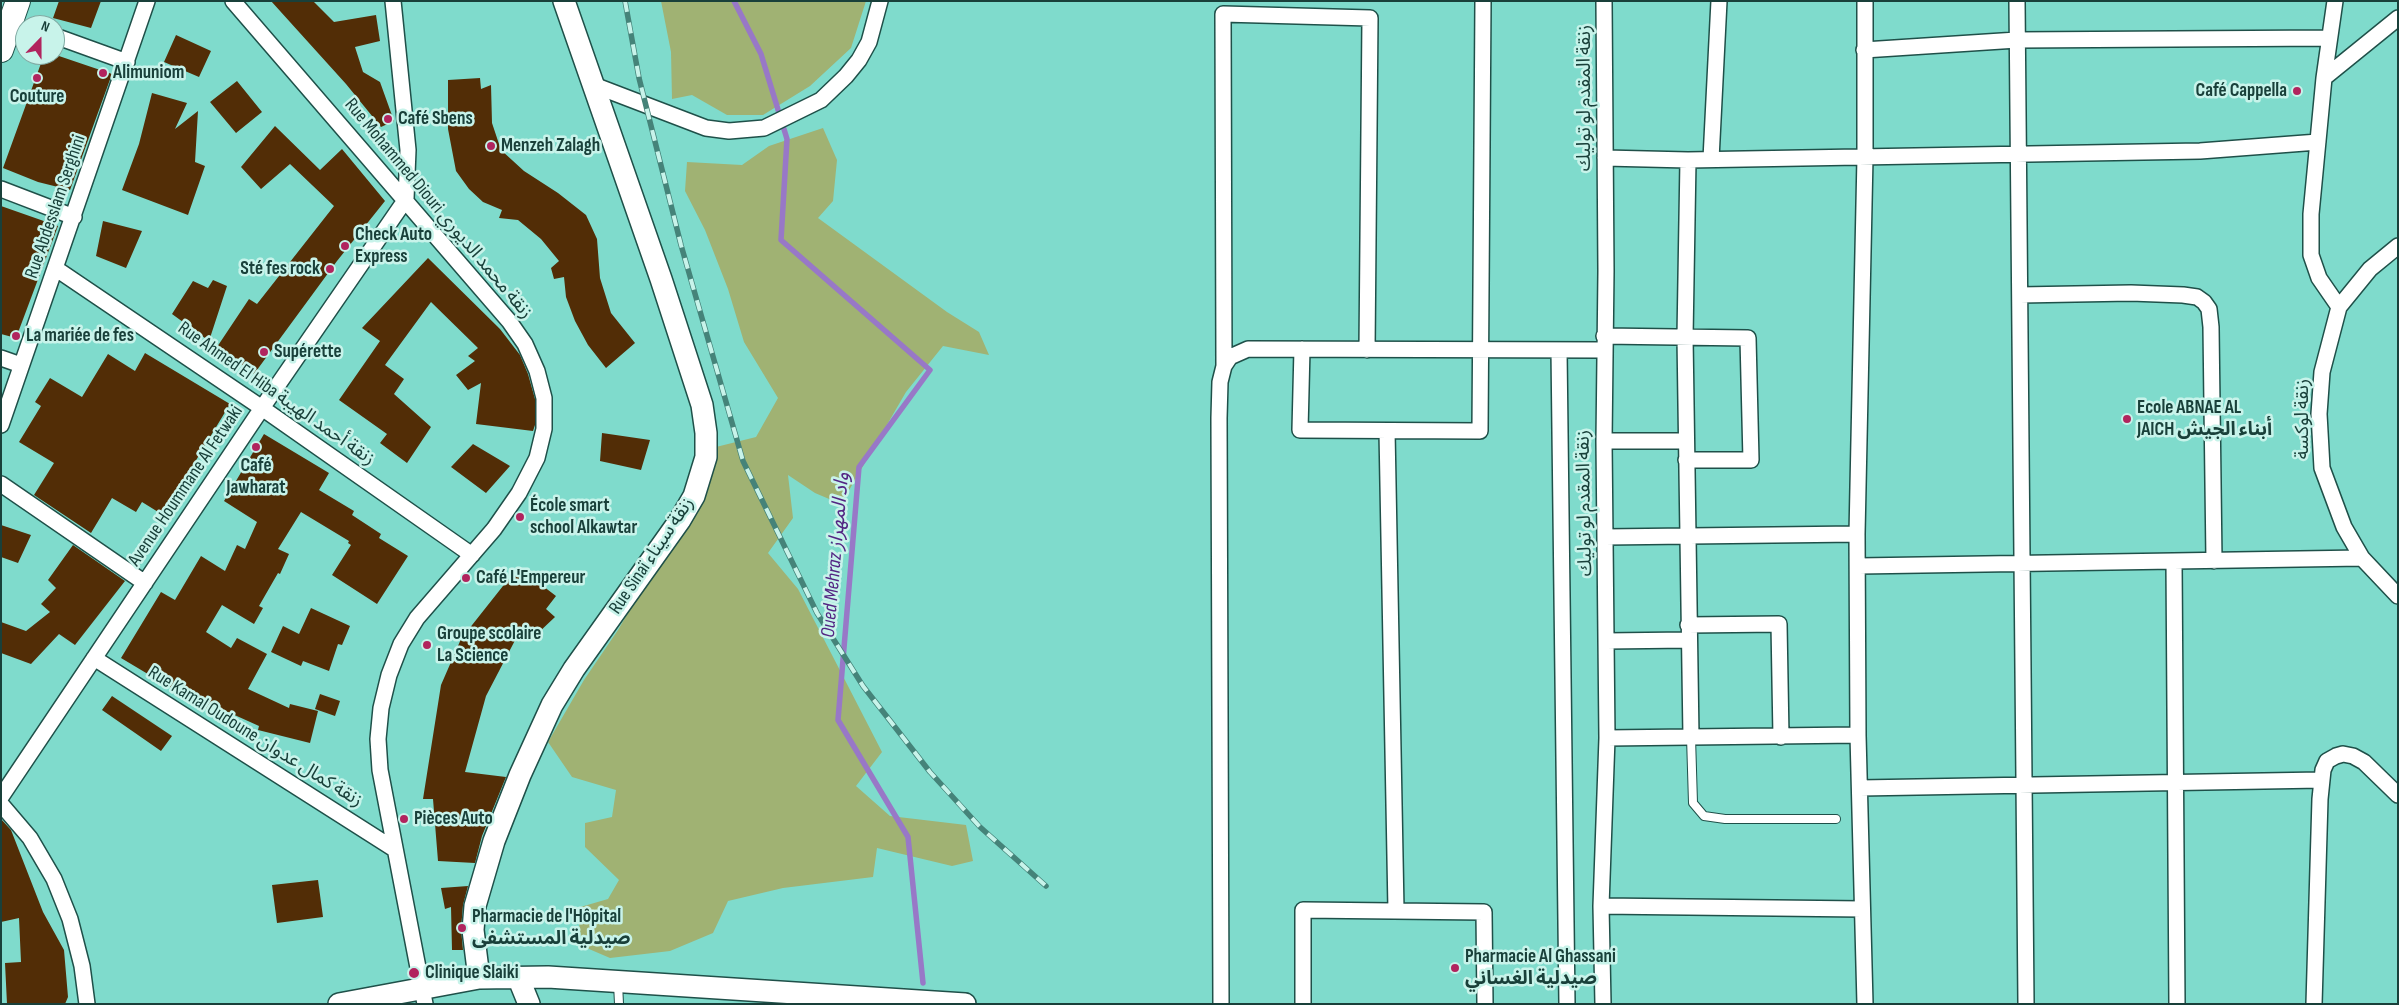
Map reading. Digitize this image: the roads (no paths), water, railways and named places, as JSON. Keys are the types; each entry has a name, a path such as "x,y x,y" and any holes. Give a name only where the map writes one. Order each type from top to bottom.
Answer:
{"main road":[{"path":"1,50 15,22"}],"street":[{"name":"Rue Abdesslam Serghini","path":"1,425 147,1"},
{"name":"Rue Mohammed Diouri زنقة محمد الديوري","path":"233,1 510,321 526,344 537,371 544,398 544,429 537,458 520,493 494,529 417,618 401,644 388,675 381,708 378,739 380,770 423,996"},
{"path":"393,1 408,150 406,200"},
{"path":"591,84 706,128 729,131 748,131 764,128 821,100 859,60 869,42 880,1"},
{"path":"1302,350 1300,430 1480,431 1483,1"},
{"name":"زنقة المقدم لو توليك","path":"1603,1004 1601,906 1607,738 1604,441 1604,1"},
{"path":"1711,160 1719,1"},
{"path":"1865,1 1865,157 1857,534 1859,566 1858,735 1865,1004"},
{"path":"2017,1 2024,564 2026,1004"},
{"path":"2335,1 2324,78 2311,214 2311,255 2318,278 2338,307"},
{"name":"Rue Sinaï زنقة سيناء","path":"479,978 473,930 475,906 494,841 520,775 552,705 574,669 685,512 694,496 706,456 706,433 702,405 661,279 591,84 566,3"},
{"path":"1221,1004 1218,418 1220,382 1224,366 1223,14 1370,18 1367,350"},
{"path":"2324,78 2398,18"},
{"path":"1864,50 2017,40 2329,38"},
{"path":"65,40 127,62"},
{"path":"1605,158 1711,160 2200,151 2318,142"},
{"path":"1688,160 1685,337 1691,737"},
{"path":"1,189 74,216"},
{"name":"Avenue Hoummane Al Fetwaki","path":"1,797 262,408 406,200"},
{"name":"زنقة لوكسة","path":"2398,246 2370,269 2338,307 2322,372 2319,414 2322,468 2344,527 2362,558 2398,596"},
{"name":"Rue Ahmed El Hiba زنقة أحمد الهيبة","path":"55,268 262,408 472,555"},
{"path":"2020,295 2183,295 2196,297 2204,302 2209,310 2212,327 2214,561"},
{"path":"1224,366 1230,357 1248,349 1559,350 1604,343 1685,337 1748,338 1751,460 1686,460"},
{"path":"1559,350 1567,1004"},
{"path":"1,358 21,365"},
{"path":"1387,431 1396,910"},
{"path":"1604,441 1686,441"},
{"path":"1,484 145,583"},
{"path":"1605,537 1857,534"},
{"path":"1859,566 2362,558"},
{"path":"2174,561 2177,1004"},
{"path":"1606,641 1779,624 1781,736"},
{"name":"Rue Kamal Oudoune زنقة كمال عدوان","path":"94,658 394,849"},
{"path":"1607,738 1858,735"},
{"path":"2314,1004 2321,780 2327,762 2343,754 2353,756 2364,762 2398,795"},
{"path":"1860,788 2321,780"},
{"path":"1,804 30,838 54,879 70,919 82,966 87,1004"},
{"path":"1601,906 1862,909"},
{"path":"1303,1004 1303,910 1396,910 1484,912 1485,1004"},
{"path":"518,977 529,1004"},
{"path":"339,1004 423,996 479,978 518,977 965,1004"}],"lane":[{"path":"1691,737 1692,802 1704,816 1725,820 1836,819"},
{"path":"618,982 619,1004"}],"waterway":[{"name":"Oued Mehraz واد المهراز","path":"734,1 761,54 787,139 781,240 930,370 859,467 838,720 908,837 923,983"}],"railway":[{"path":"625,1 639,78 681,245 743,461 817,613 863,686 930,772 980,827 1046,886"}],"place":[{"name":"Alimuniom","path":"103,73"},
{"name":"Couture","path":"37,78"},
{"name":"Café Cappella","path":"2297,91"},
{"name":"Café Sbens","path":"388,119"},
{"name":"Menzeh Zalagh","path":"491,146"},
{"name":"Check Auto Express","path":"345,246"},
{"name":"Sté fes rock","path":"330,269"},
{"name":"La mariée de fes","path":"16,336"},
{"name":"Supérette","path":"264,352"},
{"name":"Ecole ABNAE AL JAICH أبناء الجيش","path":"2127,419"},
{"name":"Café Jawharat","path":"256,447"},
{"name":"École smart school Alkawtar","path":"520,517"},
{"name":"Café L'Empereur","path":"466,578"},
{"name":"Groupe scolaire La Science","path":"427,645"},
{"name":"Pièces Auto","path":"404,819"},
{"name":"Pharmacie de l'Hôpital صيدلية المستشفى","path":"462,928"},
{"name":"Pharmacie Al Ghassani صيدلية الغساني","path":"1455,968"},
{"name":"Clinique Slaiki","path":"414,973"}]}
